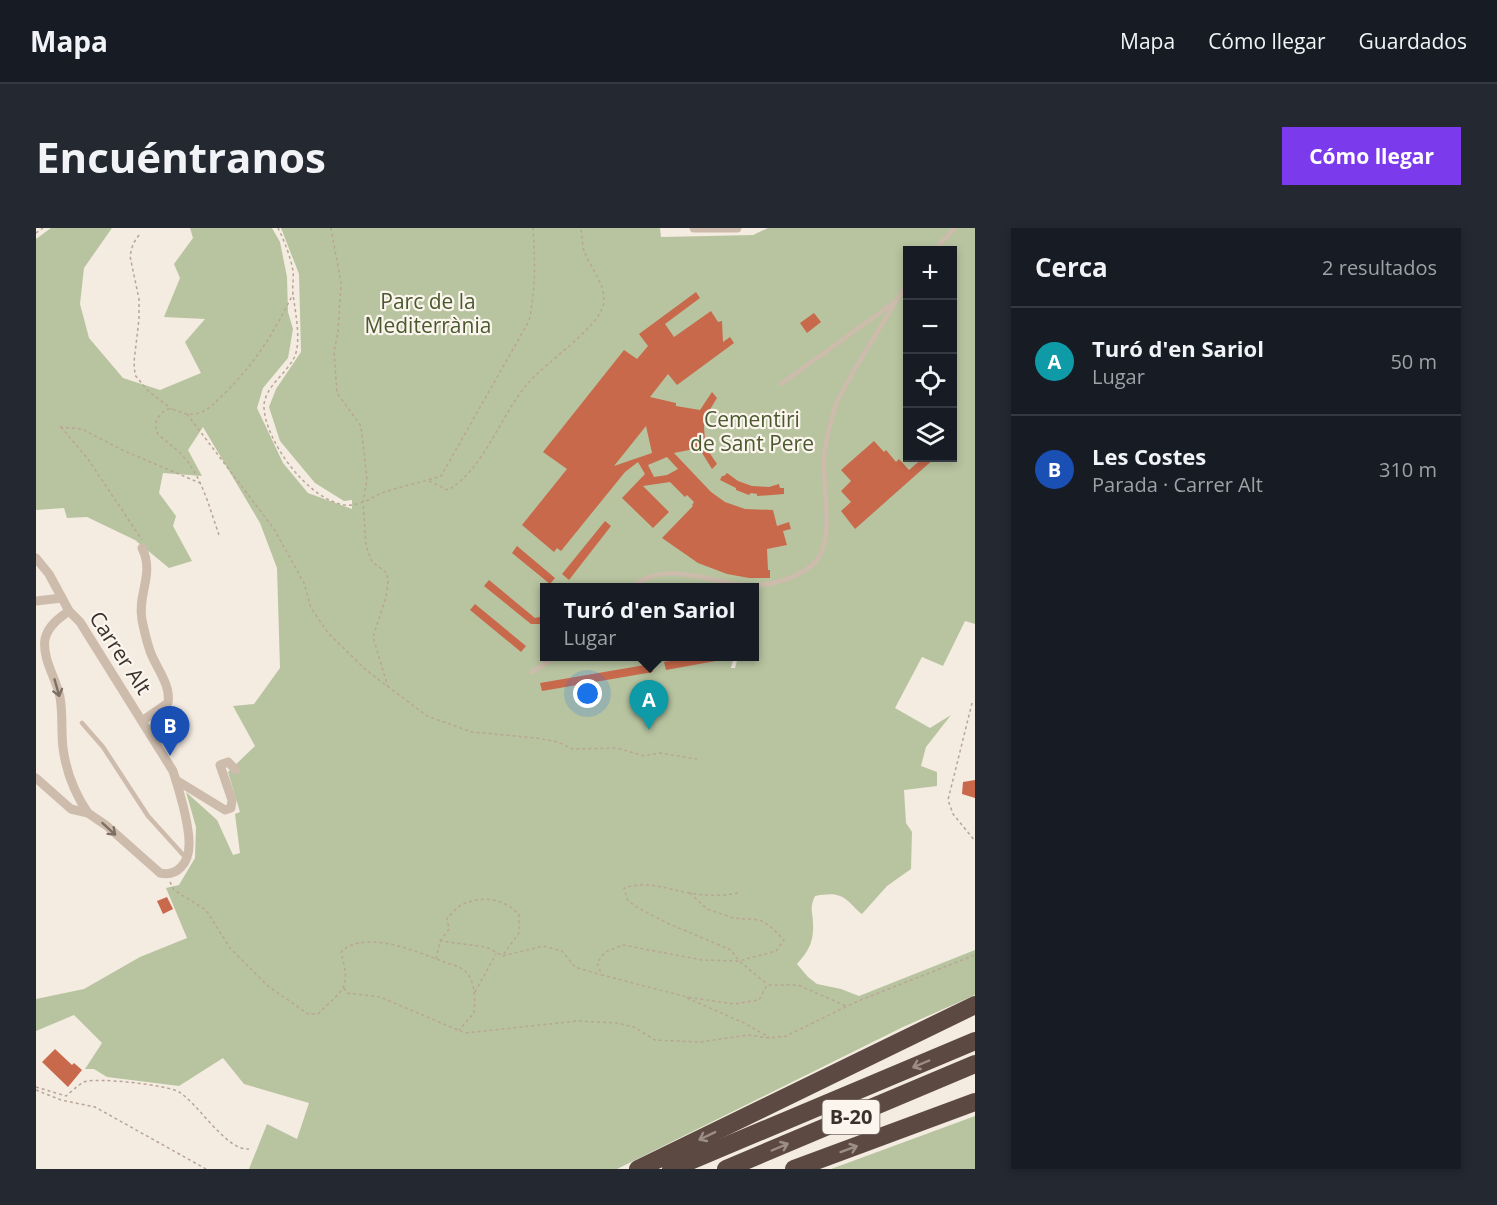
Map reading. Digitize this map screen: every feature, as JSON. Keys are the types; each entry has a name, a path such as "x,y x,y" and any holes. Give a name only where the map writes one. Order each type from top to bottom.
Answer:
{"highway":[{"path":"638,1169 975,1005"},
{"name":"B-20","path":"671,1169 975,1041"},
{"name":"B-20","path":"726,1169 975,1064"},
{"path":"794,1169 975,1102"}],"street":[{"path":"694,228 737,228"},
{"path":"142,548 148,570 142,594 141,618 150,651 169,696 168,703 142,721"},
{"name":"Carrer Alt","path":"36,558 49,574 69,611 80,622 173,771 189,845 186,858"},
{"path":"36,601 62,598"},
{"path":"69,611 53,623 48,632 45,647 60,698 64,750 75,791 88,813"},
{"path":"176,780 225,810 231,808 232,800 220,765 228,762 236,770"},
{"path":"36,777 71,809 88,813 107,826 160,873 169,875 178,871 186,858"},
{"path":"60,800 73,799 75,791"}],"lane":[{"path":"938,246 955,228"},
{"path":"759,586 787,581 819,559 826,540 825,451 837,402 903,290"},
{"path":"781,384 896,301"},
{"path":"636,583 639,580 672,573 740,583"},
{"path":"531,672 550,661"},
{"path":"82,723 103,747 148,816 186,858"}],"path":[{"path":"36,233 43,228"},
{"path":"278,228 293,270 293,293 298,317 296,356 284,374 270,388 263,405 279,449 298,478 321,495 345,505 363,502 386,491 441,476 529,321 536,276 533,228"},
{"path":"331,228 341,283 338,332 334,352 337,393 361,426 367,480 363,502 366,546 372,562 387,573 386,597 373,637 388,687"},
{"path":"428,481 447,490 455,486 470,471 529,382 592,323 603,308 604,295 584,250 581,228"},
{"path":"139,235 133,244 130,256 140,299 134,362 135,375 141,384 172,409 187,414 208,410 246,372 274,332 293,293"},
{"path":"172,409 164,411 159,416 156,421 156,430 163,440 180,452 192,468 201,483 219,535"},
{"path":"187,414 274,529 304,583 311,608 328,633 366,670 427,716 472,732 536,738 558,742 573,749 617,748 644,756 660,753 697,759"},
{"path":"142,548 141,537 88,459 60,427 82,429 122,450 201,483"},
{"path":"972,703 948,801 953,814 975,841"},
{"path":"169,875 174,890 206,910 230,948 268,986 308,1014 318,1014 344,988 347,975 341,952 350,945 376,942 412,950 464,970 474,988 474,1013 459,1030"},
{"path":"738,893 714,896 647,884 636,884 624,888 628,901 640,909 731,950 739,961 767,985 798,985 847,1006"},
{"path":"602,975 597,963 605,952 623,945 702,960 739,961 776,951 784,940 760,920 733,918 707,909 690,893"},
{"path":"436,959 440,941 449,929 447,918 460,906 479,900 498,901 511,906 519,915 519,933 503,956"},
{"path":"440,941 486,948 503,956 543,946 562,951 574,968 685,997 734,1004 759,1000 767,985"},
{"path":"475,993 496,953"},
{"path":"344,988 347,993 380,998 465,1033 577,1021 617,1023 634,1027 655,1040 700,1042 748,1035 769,1038 786,1036 847,1006 975,955"},
{"path":"685,997 742,1022 769,1038"},
{"path":"36,1089 66,1096 86,1081 118,1081 166,1088 179,1092 232,1143 246,1150 249,1149"},
{"path":"36,1089 61,1100 95,1107 206,1169"}],"green space":[{"path":"51,228 112,228 84,268 80,304 89,338 123,378 160,390 201,373 185,342 205,319 164,317 180,278 174,264 193,238 190,228 272,228 280,242 287,277 288,312 293,329 288,358 263,388 257,408 283,463 308,493 352,509 352,500 344,501 315,483 280,441 269,407 276,389 301,352 299,274 281,228 660,228 661,237 753,235 768,228 975,228 975,624 965,621 943,666 922,657 895,708 930,728 951,715 926,747 921,766 937,772 937,786 904,790 906,823 912,832 911,869 887,886 862,914 840,896 828,894 815,896 812,907 811,941 797,964 817,984 859,996 975,950 975,995 903,1027 617,1169 249,1169 267,1124 297,1139 309,1103 244,1084 223,1058 179,1086 107,1077 94,1069 85,1069 102,1043 74,1015 36,1031 36,999 84,989 140,957 187,938 166,888 179,885 195,858 196,827 186,792 217,820 233,855 240,853 235,814 240,812 228,772 255,746 233,706 254,704 280,668 277,568 260,523 203,427 188,450 202,476 163,473 159,493 176,516 173,526 192,561 169,568 135,540 87,517 67,518 64,508 36,510 36,239"},
{"path":"975,1116 975,1169 831,1169"}],"building":[{"path":"696,292 700,298 665,324 674,337 711,311 718,322 722,321 723,342 730,337 734,343 677,385 668,374 650,397 676,403 676,406 700,410 712,392 717,398 706,416 704,427 705,441 717,464 712,469 699,448 674,453 711,492 725,502 745,509 773,510 777,526 789,522 791,529 783,531 787,545 767,549 770,578 749,578 727,574 698,563 662,538 693,506 694,502 687,495 685,497 670,482 643,486 669,512 653,528 622,498 645,474 638,462 625,472 561,551 557,548 554,552 522,525 567,469 543,452 624,350 637,359 648,346 639,334","holes":["646,426 652,453 614,466","667,457 678,469 667,475 654,477 648,465"]},
{"path":"814,313 821,322 807,333 800,323"},
{"path":"874,441 896,462 899,459 909,470 918,462 930,462 855,529 841,511 851,502 841,491 851,481 841,470"},
{"path":"727,473 738,481 752,486 769,487 779,484 780,488 784,488 784,494 757,496 751,493 749,495 720,480"},
{"path":"605,521 611,526 569,580 562,574"},
{"path":"517,546 555,578 549,583 512,553"},
{"path":"489,580 535,618 540,617 540,624 531,624 484,586"},
{"path":"475,604 526,646 521,652 470,610"},
{"path":"670,661 716,661 666,670 664,662"},
{"path":"651,664 653,672 542,691 540,683"},
{"path":"975,780 975,798 962,794 963,782"},
{"path":"167,897 173,909 163,914 157,901"},
{"path":"55,1049 72,1065 74,1063 82,1070 68,1087 42,1062"}],"place":[{"name":"Turó d'en Sariol","path":"649,730"},
{"name":"Les Costes","path":"170,756"}],"park label":[{"name":"Parc de la Mediterrània","path":"428,314"},
{"name":"Cementiri de Sant Pere","path":"752,432"}]}
